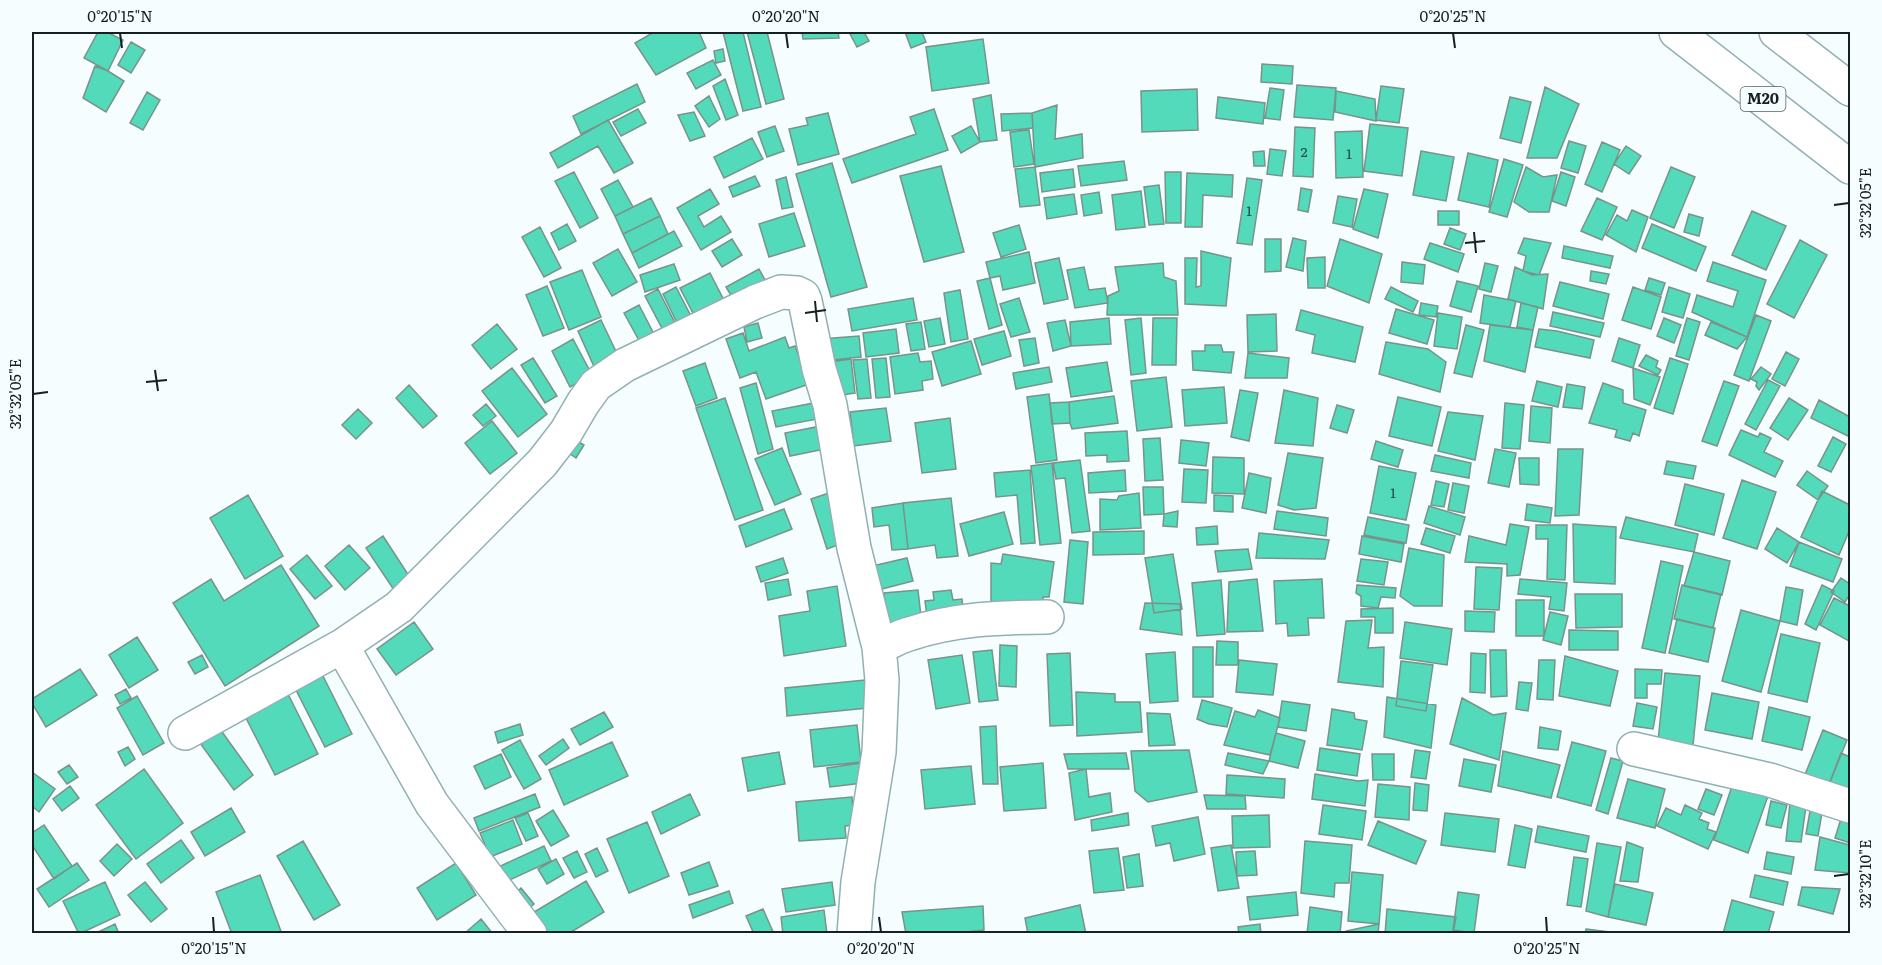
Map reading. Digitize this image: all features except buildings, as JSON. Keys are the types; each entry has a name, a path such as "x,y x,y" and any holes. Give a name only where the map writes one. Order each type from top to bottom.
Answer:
{"main road":[{"name":"M20","path":"1676,32 1851,166"},
{"path":"1776,32 1851,89"},
{"path":"185,733 342,646 399,608 542,464 597,385 625,365 755,302 781,292 797,293 803,296 805,301 810,332 830,405 854,548 879,647 882,680 879,752 858,882 854,933"},
{"path":"879,647 908,634 952,623 998,617 1047,617"},
{"path":"342,646 432,804 530,933"},
{"path":"1634,749 1770,780 1851,806"}]}
